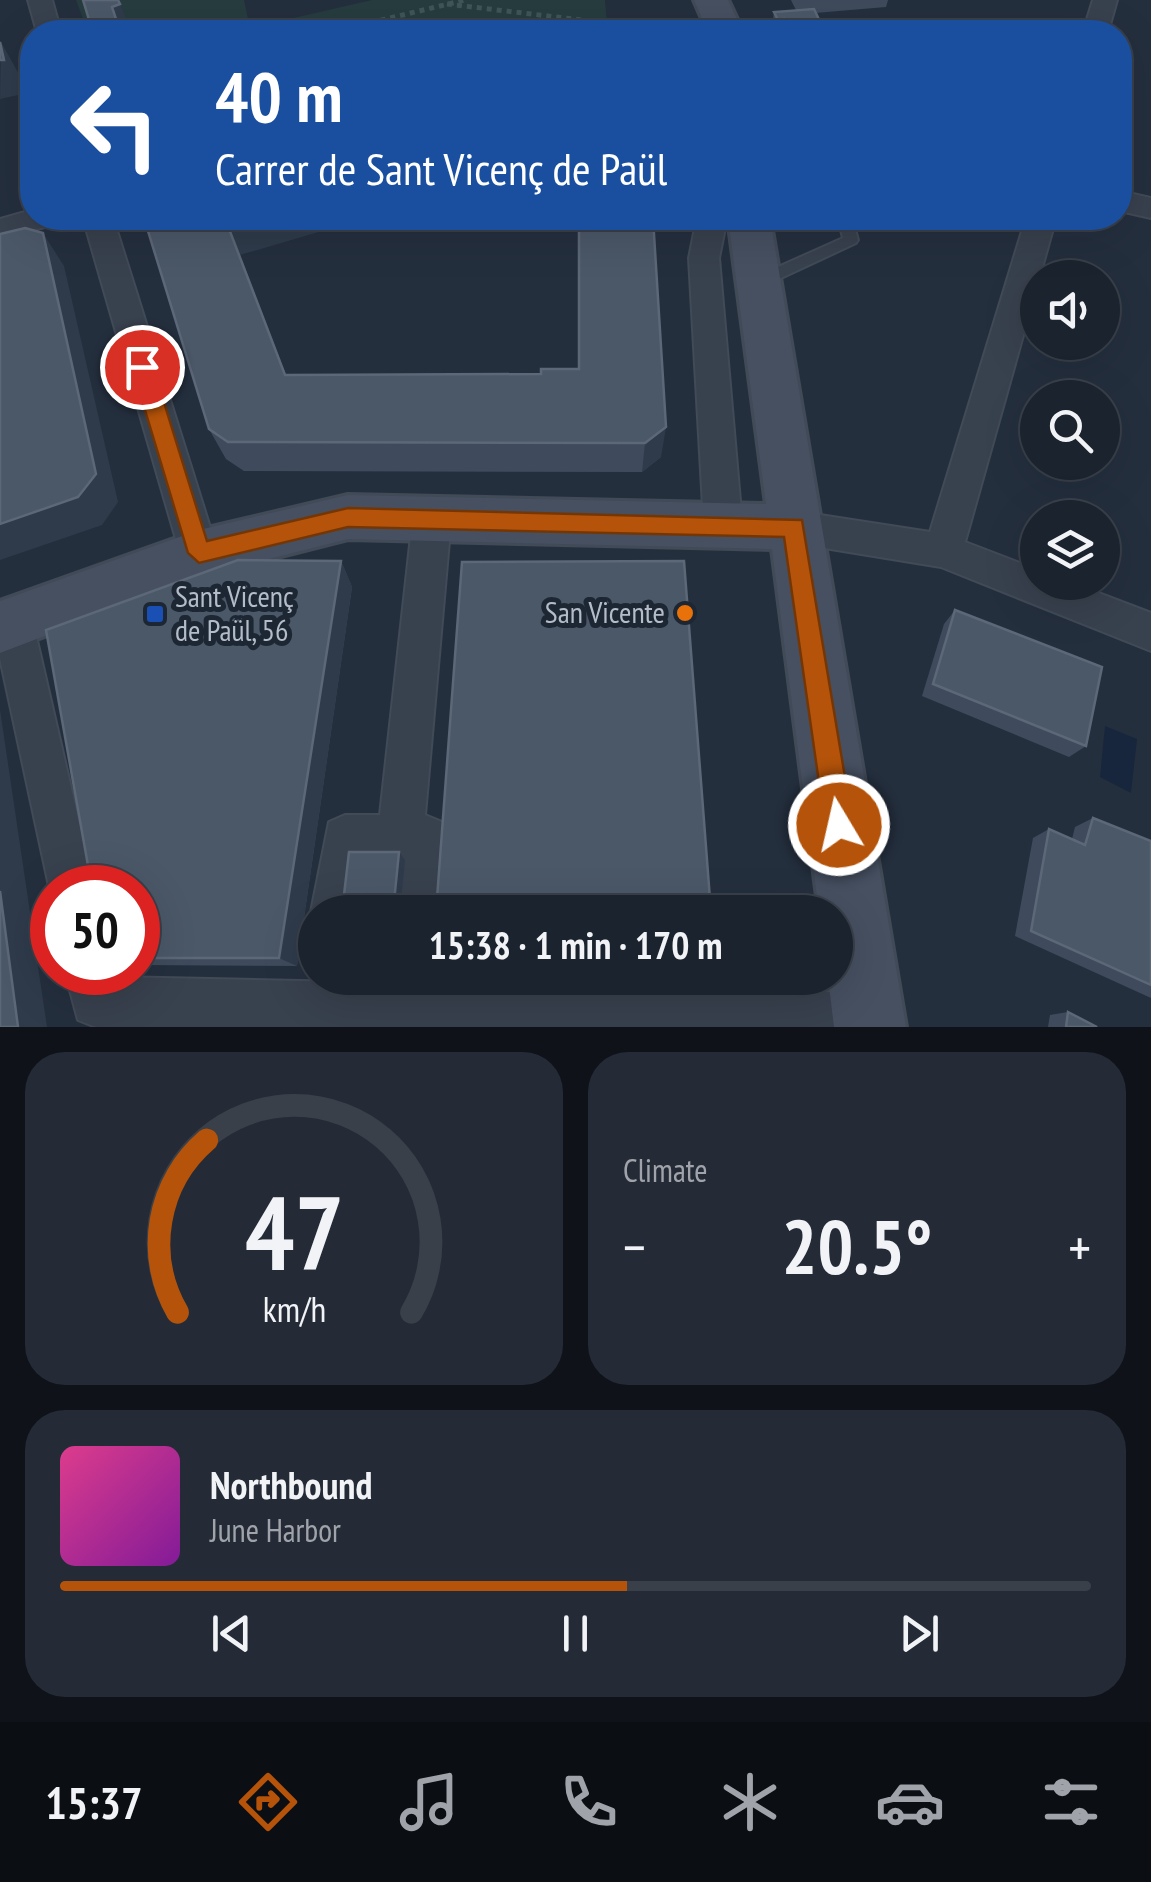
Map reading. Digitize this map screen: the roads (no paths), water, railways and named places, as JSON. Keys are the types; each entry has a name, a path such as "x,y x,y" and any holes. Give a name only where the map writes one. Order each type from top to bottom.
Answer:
{"main road":[{"path":"751,230 869,1023"},
{"path":"6,625 199,553 348,518 794,527"}],"street":[{"path":"102,230 199,553"},
{"path":"710,230 704,258 723,524"},
{"path":"943,552 1038,230"},
{"path":"400,837 432,518"},
{"path":"794,527 943,552 1151,632"},
{"path":"6,625 65,865"},
{"path":"337,895 345,838 400,837 426,838 421,895"},
{"path":"95,995 96,1002 298,994"},
{"path":"443,995 869,1023"}],"lane":[{"path":"761,281 851,240 848,230"}],"water":[{"path":"1105,726 1137,739 1131,793 1100,777"}],"place":[{"name":"San Vicente","path":"685,613"},
{"name":"Sant Vicenç de Paül, 56","path":"155,614"}]}
